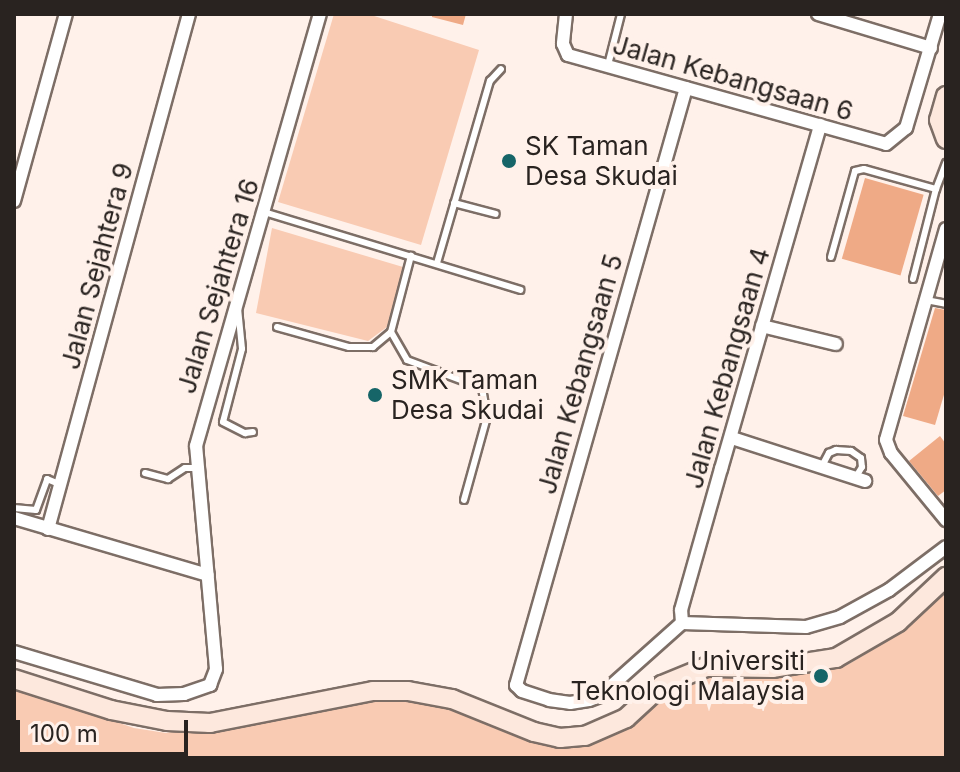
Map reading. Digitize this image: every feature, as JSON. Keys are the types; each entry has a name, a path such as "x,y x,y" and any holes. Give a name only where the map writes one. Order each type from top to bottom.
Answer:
{"street":[{"path":"14,201 66,14"},
{"name":"Jalan Sejahtera 9","path":"48,529 189,14"},
{"name":"Jalan Sejahtera 16","path":"14,652 157,695 184,694 210,685 216,669 196,468 201,417 320,14"},
{"name":"Jalan Kebangsaan 6","path":"566,14 563,44 568,55 886,144 906,128 931,48"},
{"path":"818,14 931,48 940,14"},
{"name":"Jalan Kebangsaan 5","path":"682,623 600,696 570,703 530,695 516,685 686,88"},
{"path":"946,96 939,120 946,139"},
{"name":"Jalan Kebangsaan 4","path":"682,623 681,610 820,125"},
{"path":"946,229 886,440 891,453 946,520"},
{"path":"762,326 836,344"},
{"path":"732,438 860,480"},
{"path":"14,518 208,575"},
{"path":"682,623 806,627 840,617 889,590 946,547"},
{"path":"14,679 111,710 167,721 210,723 373,691 408,691 452,699 534,732 560,738 585,736 626,718 662,685 706,667 772,668 836,658 898,622 946,577"}],"lane":[{"path":"607,66 621,14"},
{"path":"437,263 490,81 501,69"},
{"path":"913,279 936,189 946,163"},
{"path":"831,257 855,171 864,169 936,189"},
{"path":"454,203 496,214"},
{"path":"264,212 520,290"},
{"path":"277,327 367,350 391,332 411,256"},
{"path":"926,300 946,304"},
{"path":"223,422 242,349 242,321 236,301"},
{"path":"391,332 407,360 482,388 487,417 464,500"},
{"path":"201,417 223,422 245,433 253,432"},
{"path":"821,467 829,453 851,451 861,458 860,480"},
{"path":"145,473 168,479 185,468 196,468"},
{"path":"14,508 36,510 47,479 60,485"}],"shaded area":[{"path":"334,14 368,14 479,50 421,245 278,202"},
{"path":"272,228 403,267 387,327 368,341 256,313"},
{"name":"Universiti Teknologi Malaysia","path":"946,591 946,758 14,758 14,687 134,728 166,733 371,696 431,702 547,744 577,746 619,731 689,679 704,672 825,672 849,664 877,647"}],"building":[{"path":"432,14 466,14 463,25 432,17"},
{"path":"865,178 924,195 900,276 842,259"},
{"path":"935,308 946,310 946,388 935,425 903,416"},
{"path":"940,436 946,444 946,490 938,496 909,461"}],"place":[{"name":"SK Taman Desa Skudai","path":"509,161"},
{"name":"SMK Taman Desa Skudai","path":"375,395"},
{"name":"Universiti Teknologi Malaysia","path":"821,676"}]}
